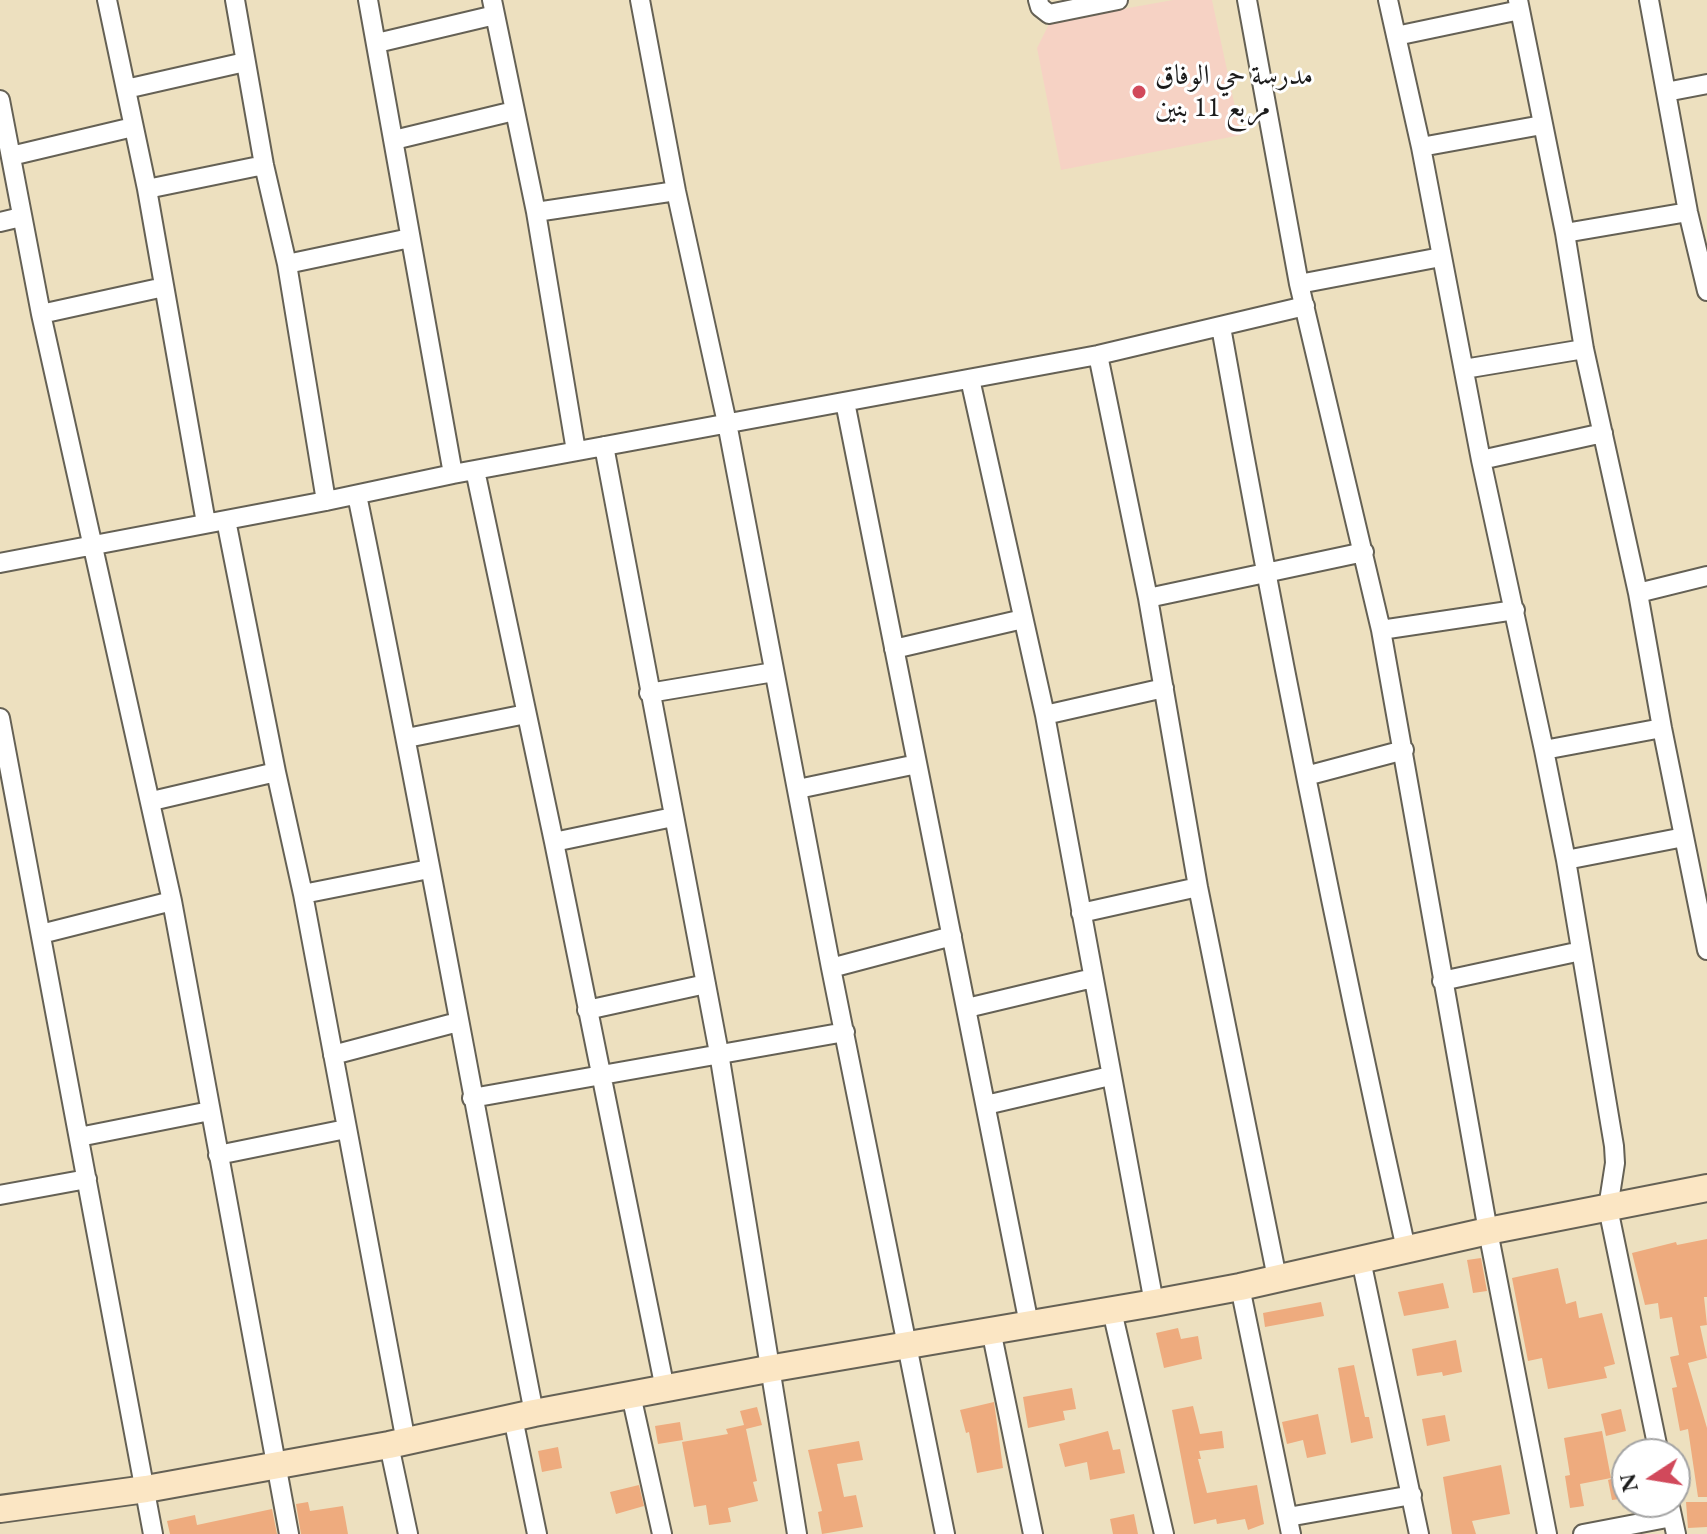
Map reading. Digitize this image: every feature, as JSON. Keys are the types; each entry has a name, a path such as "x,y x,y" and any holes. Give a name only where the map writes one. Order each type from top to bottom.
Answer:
{"street":[{"path":"107,0 147,189 206,523"},
{"path":"235,0 264,165 287,264 326,501"},
{"path":"368,0 453,474"},
{"path":"640,0 676,191 727,423 831,968 945,1534"},
{"path":"1038,0 1040,7 1049,14 1118,0"},
{"path":"1247,0 1299,284 1381,630 1442,981 1547,1534"},
{"path":"1388,0 1421,147 1481,460 1566,860 1614,1146 1615,1163 1608,1208 1656,1438"},
{"path":"1649,0 1688,212 1707,291"},
{"path":"1396,36 1519,5 1565,233 1584,349 1638,593 1662,728 1705,925 1707,950"},
{"path":"377,43 493,8 536,212 576,451"},
{"path":"126,89 245,62"},
{"path":"1666,92 1707,84"},
{"path":"1,110 41,314 152,801 289,1534"},
{"path":"394,140 514,111"},
{"path":"1421,147 1542,125"},
{"path":"11,156 133,127"},
{"path":"147,189 264,165"},
{"path":"536,212 676,191"},
{"path":"1565,233 1688,212"},
{"path":"0,222 21,217"},
{"path":"287,264 410,238"},
{"path":"1299,284 1441,257"},
{"path":"41,314 164,287"},
{"path":"0,563 453,474 1098,355 1305,306"},
{"path":"1221,327 1265,574 1353,1012 1406,1249"},
{"path":"1464,369 1584,349"},
{"path":"1098,355 1148,598 1198,887 1277,1278"},
{"path":"970,379 1045,715 1154,1303"},
{"path":"845,402 1029,1324"},
{"path":"1481,460 1603,433"},
{"path":"604,446 719,1053 797,1534"},
{"path":"475,470 665,1389"},
{"path":"357,495 407,738 472,1098 523,1416 537,1534"},
{"path":"226,520 333,1055 398,1443 408,1534"},
{"path":"1148,598 1364,552"},
{"path":"1638,593 1707,576"},
{"path":"1381,630 1515,610"},
{"path":"894,649 1023,619"},
{"path":"649,693 774,672"},
{"path":"1045,715 1164,688"},
{"path":"407,738 526,714"},
{"path":"0,718 9,821 41,934 153,1534"},
{"path":"1544,750 1662,728"},
{"path":"1306,776 1404,750"},
{"path":"798,789 917,764"},
{"path":"152,801 276,772"},
{"path":"554,842 673,817"},
{"path":"1566,860 1684,837"},
{"path":"303,894 429,869"},
{"path":"1081,913 1198,887"},
{"path":"41,934 172,901"},
{"path":"831,968 952,936"},
{"path":"1442,981 1581,951"},
{"path":"967,1008 1093,978"},
{"path":"587,1010 706,984"},
{"path":"333,1055 458,1022"},
{"path":"472,1098 845,1032"},
{"path":"986,1105 1110,1076"},
{"path":"79,1137 210,1111"},
{"path":"218,1155 346,1129"},
{"path":"0,1195 87,1179"},
{"path":"0,1509 146,1489 278,1466 768,1369 1240,1287 1488,1231 1707,1188"},
{"path":"1361,1260 1419,1534"},
{"path":"1240,1287 1289,1525 1412,1495"},
{"path":"1112,1311 1164,1534"},
{"path":"991,1330 1033,1534"},
{"path":"631,1395 662,1534"},
{"path":"1583,1534 1672,1518"}],"shaded area":[{"name":"مدرسة حي الوفاق مربع 11 بنين","path":"1173,0 1212,0 1241,135 1061,170 1037,48 1050,22"}],"building":[{"path":"1707,1239 1707,1297 1704,1297 1707,1325 1700,1326 1707,1358 1688,1363 1707,1428 1707,1497 1698,1497 1691,1438 1688,1429 1680,1431 1672,1388 1677,1387 1670,1357 1679,1355 1672,1317 1660,1319 1658,1303 1645,1305 1632,1253 1676,1242 1677,1245"},
{"path":"1481,1258 1487,1291 1473,1293 1467,1260"},
{"path":"1558,1268 1566,1304 1576,1301 1579,1318 1602,1313 1615,1364 1604,1367 1607,1378 1548,1389 1542,1358 1528,1361 1512,1278"},
{"path":"1443,1283 1449,1308 1404,1316 1398,1292"},
{"path":"1321,1302 1324,1316 1265,1327 1263,1313"},
{"path":"1178,1328 1181,1339 1198,1336 1202,1359 1164,1368 1156,1333"},
{"path":"1456,1340 1462,1372 1417,1376 1412,1349"},
{"path":"1354,1365 1365,1417 1369,1417 1373,1438 1351,1443 1338,1368"},
{"path":"1072,1388 1076,1409 1063,1411 1065,1420 1028,1428 1023,1397"},
{"path":"994,1402 1003,1468 977,1473 969,1432 966,1433 960,1410"},
{"path":"1193,1406 1200,1434 1222,1431 1224,1448 1199,1451 1201,1459 1198,1459 1207,1493 1257,1485 1264,1524 1248,1530 1245,1519 1217,1524 1216,1519 1194,1524 1172,1410"},
{"path":"757,1407 762,1425 746,1429 758,1501 728,1508 731,1522 709,1525 706,1505 694,1507 682,1442 728,1434 726,1429 744,1425 740,1411"},
{"path":"1621,1409 1626,1431 1606,1436 1601,1414"},
{"path":"1318,1414 1326,1454 1307,1458 1303,1440 1287,1444 1282,1422"},
{"path":"1445,1415 1450,1441 1427,1446 1422,1419"},
{"path":"680,1422 683,1440 658,1444 655,1426"},
{"path":"1108,1431 1113,1450 1120,1449 1125,1473 1090,1480 1087,1462 1065,1467 1059,1444"},
{"path":"1602,1431 1611,1478 1580,1484 1584,1506 1570,1508 1565,1476 1570,1475 1564,1438"},
{"path":"859,1441 863,1460 837,1464 844,1497 856,1495 863,1527 822,1534 818,1512 822,1511 808,1450"},
{"path":"558,1447 562,1468 542,1472 538,1451"},
{"path":"1501,1465 1510,1514 1472,1521 1476,1534 1452,1534 1443,1477"},
{"path":"639,1485 644,1506 616,1514 610,1492"},
{"path":"308,1502 310,1511 343,1506 348,1534 301,1534 296,1504"},
{"path":"1691,1502 1707,1502 1707,1527 1688,1528"},
{"path":"272,1509 277,1534 170,1534 167,1521 195,1515 197,1525"},
{"path":"1134,1514 1138,1534 1113,1534 1110,1519"}],"place":[{"name":"مدرسة حي الوفاق مربع 11 بنين","path":"1139,92"}]}
